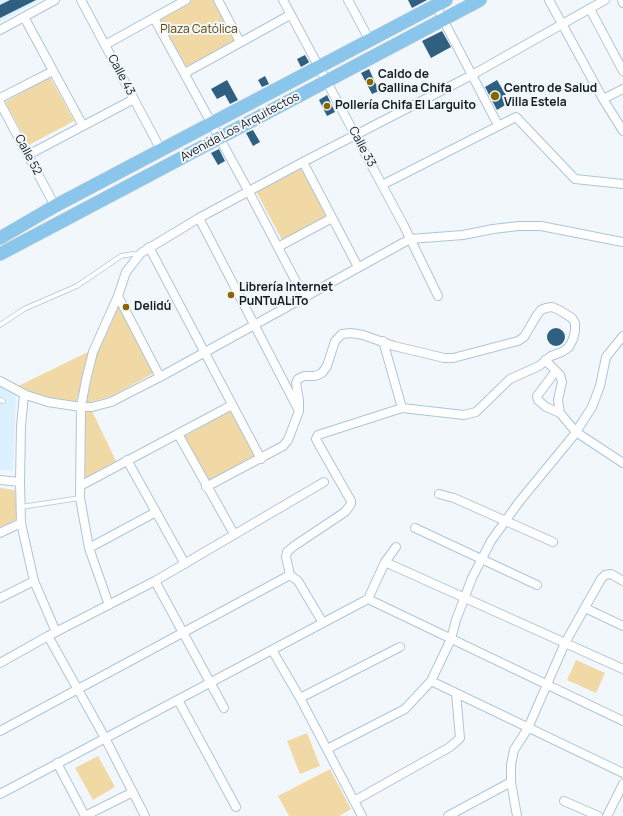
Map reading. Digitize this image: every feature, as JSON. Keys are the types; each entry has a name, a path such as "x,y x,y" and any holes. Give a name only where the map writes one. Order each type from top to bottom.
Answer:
{"main road":[{"name":"Avenida Los Arquitectos","path":"0,254 480,0"},
{"name":"Avenida Los Arquitectos","path":"2,233 441,3"}],"street":[{"path":"0,30 55,0"},
{"name":"Calle 43","path":"81,0 161,150"},
{"path":"105,45 186,0"},
{"path":"218,0 240,42"},
{"name":"Calle 33","path":"283,0 382,185 438,296"},
{"path":"348,0 370,41"},
{"path":"549,0 603,99 623,131"},
{"path":"109,606 89,548 80,498 81,407 93,352 118,296 126,272 139,255 149,247 199,218 303,162 472,75 606,0"},
{"path":"441,3 443,20 498,125"},
{"path":"590,9 623,71"},
{"path":"185,73 290,15"},
{"path":"24,17 83,126"},
{"path":"154,18 249,192 304,298"},
{"path":"0,98 53,71"},
{"path":"603,99 623,89"},
{"path":"28,155 134,99"},
{"name":"Calle 52","path":"0,103 55,206"},
{"path":"382,185 514,117 518,118 575,179 623,184"},
{"path":"303,162 358,268"},
{"path":"199,218 299,411"},
{"path":"278,247 332,218"},
{"path":"0,381 24,394 48,402 81,407 92,407 111,402 160,377 410,239 463,235 519,226 541,226 623,242"},
{"path":"149,247 261,459"},
{"path":"118,296 160,377"},
{"path":"206,487 284,446 288,440 299,411 296,383 298,379 304,376 315,376 322,373 327,366 335,341 342,334 351,332 383,341 394,346 444,358 454,358 518,341 524,337 530,324 541,310 546,308 552,307 572,318 575,323 574,339 568,347 562,352 551,356 538,366 510,379 485,405 476,412 470,414 402,408 318,435 316,439 351,501 351,504 345,512 294,546 288,552 286,557 290,575 298,581 323,623"},
{"path":"327,749 405,709 432,681 451,639 456,620 472,578 491,541 519,502 576,432 592,407 600,386 606,357 623,336"},
{"path":"383,341 402,408"},
{"path":"545,360 560,375 562,382 558,400 560,413"},
{"path":"556,371 537,396 538,400 546,407 560,413 576,432 623,463"},
{"path":"24,394 21,426 20,482 22,522 34,581 56,632"},
{"path":"80,486 232,405"},
{"path":"178,434 206,487 234,534"},
{"path":"127,460 185,564"},
{"path":"0,480 20,482"},
{"path":"0,663 48,636 109,606 155,581 324,482"},
{"path":"439,494 454,498 553,542"},
{"path":"89,548 156,512"},
{"path":"0,533 22,522"},
{"path":"415,528 537,585"},
{"path":"0,794 368,599 385,562 396,548"},
{"path":"385,562 623,669"},
{"path":"517,816 511,782 511,765 514,750 528,728 565,643 600,579 605,575 611,574 623,581"},
{"path":"0,731 290,575"},
{"path":"0,598 34,581"},
{"path":"155,581 224,708"},
{"path":"368,599 623,721"},
{"path":"585,608 623,626"},
{"path":"48,636 105,738 145,816"},
{"path":"300,698 400,647"},
{"path":"272,650 300,698 362,816"},
{"path":"432,681 623,773"},
{"path":"354,801 450,747 460,738 456,693"},
{"path":"178,700 236,807"},
{"path":"57,763 85,816 132,792"},
{"path":"448,816 511,782"},
{"path":"607,816 623,784"},
{"path":"564,801 598,816"}],"lane":[{"path":"0,326 24,309 77,286 121,256 133,254 139,255"},
{"path":"21,507 80,498"}],"shaded area":[{"path":"0,0 39,0 0,22"},
{"path":"0,385 16,395 13,471 0,470"}],"green space":[{"name":"Plaza Católica","path":"189,0 218,0 240,42 187,68 159,18"},
{"path":"50,77 74,121 29,145 5,102"},
{"path":"303,168 329,215 282,240 256,191"},
{"path":"118,300 156,372 110,397 86,403 92,369 104,333"},
{"path":"90,351 76,403 45,397 16,387"},
{"path":"92,411 116,461 83,479 83,448 86,412"},
{"path":"230,411 255,455 208,481 183,437"},
{"path":"0,488 15,490 17,519 0,528"},
{"path":"576,660 605,673 596,693 567,680"},
{"path":"307,733 320,766 300,774 287,741"},
{"path":"98,756 115,787 93,800 75,768"},
{"path":"330,769 351,809 339,816 289,816 278,796"}],"building":[{"path":"10,0 36,0 0,18 0,5"},
{"path":"408,0 427,0 412,8"},
{"path":"442,31 451,47 431,58 422,41"},
{"path":"305,55 309,62 301,67 297,59"},
{"name":"Caldo de Gallina Chifa","path":"369,69 379,91 372,94 361,73"},
{"path":"265,76 269,84 262,87 258,80"},
{"path":"227,80 238,100 230,104 225,95 217,99 211,89"},
{"name":"Centro de Salud Villa Estela","path":"497,80 510,102 497,110 485,87"},
{"name":"Pollería Chifa El Larguito","path":"327,95 335,112 327,116 319,100"},
{"path":"253,130 260,142 253,146 246,133"},
{"path":"219,149 225,161 218,165 211,153"},
{"path":"556,328 560,329 564,333 564,341 560,345 556,346 552,345 548,341 547,337 548,333 552,329"}],"place":[{"name":"Caldo de Gallina Chifa","path":"370,82"},
{"name":"Centro de Salud Villa Estela","path":"495,96"},
{"name":"Pollería Chifa El Larguito","path":"327,106"},
{"name":"Librería Internet PuNTuALiTo","path":"231,295"},
{"name":"Delidú","path":"126,307"}]}
